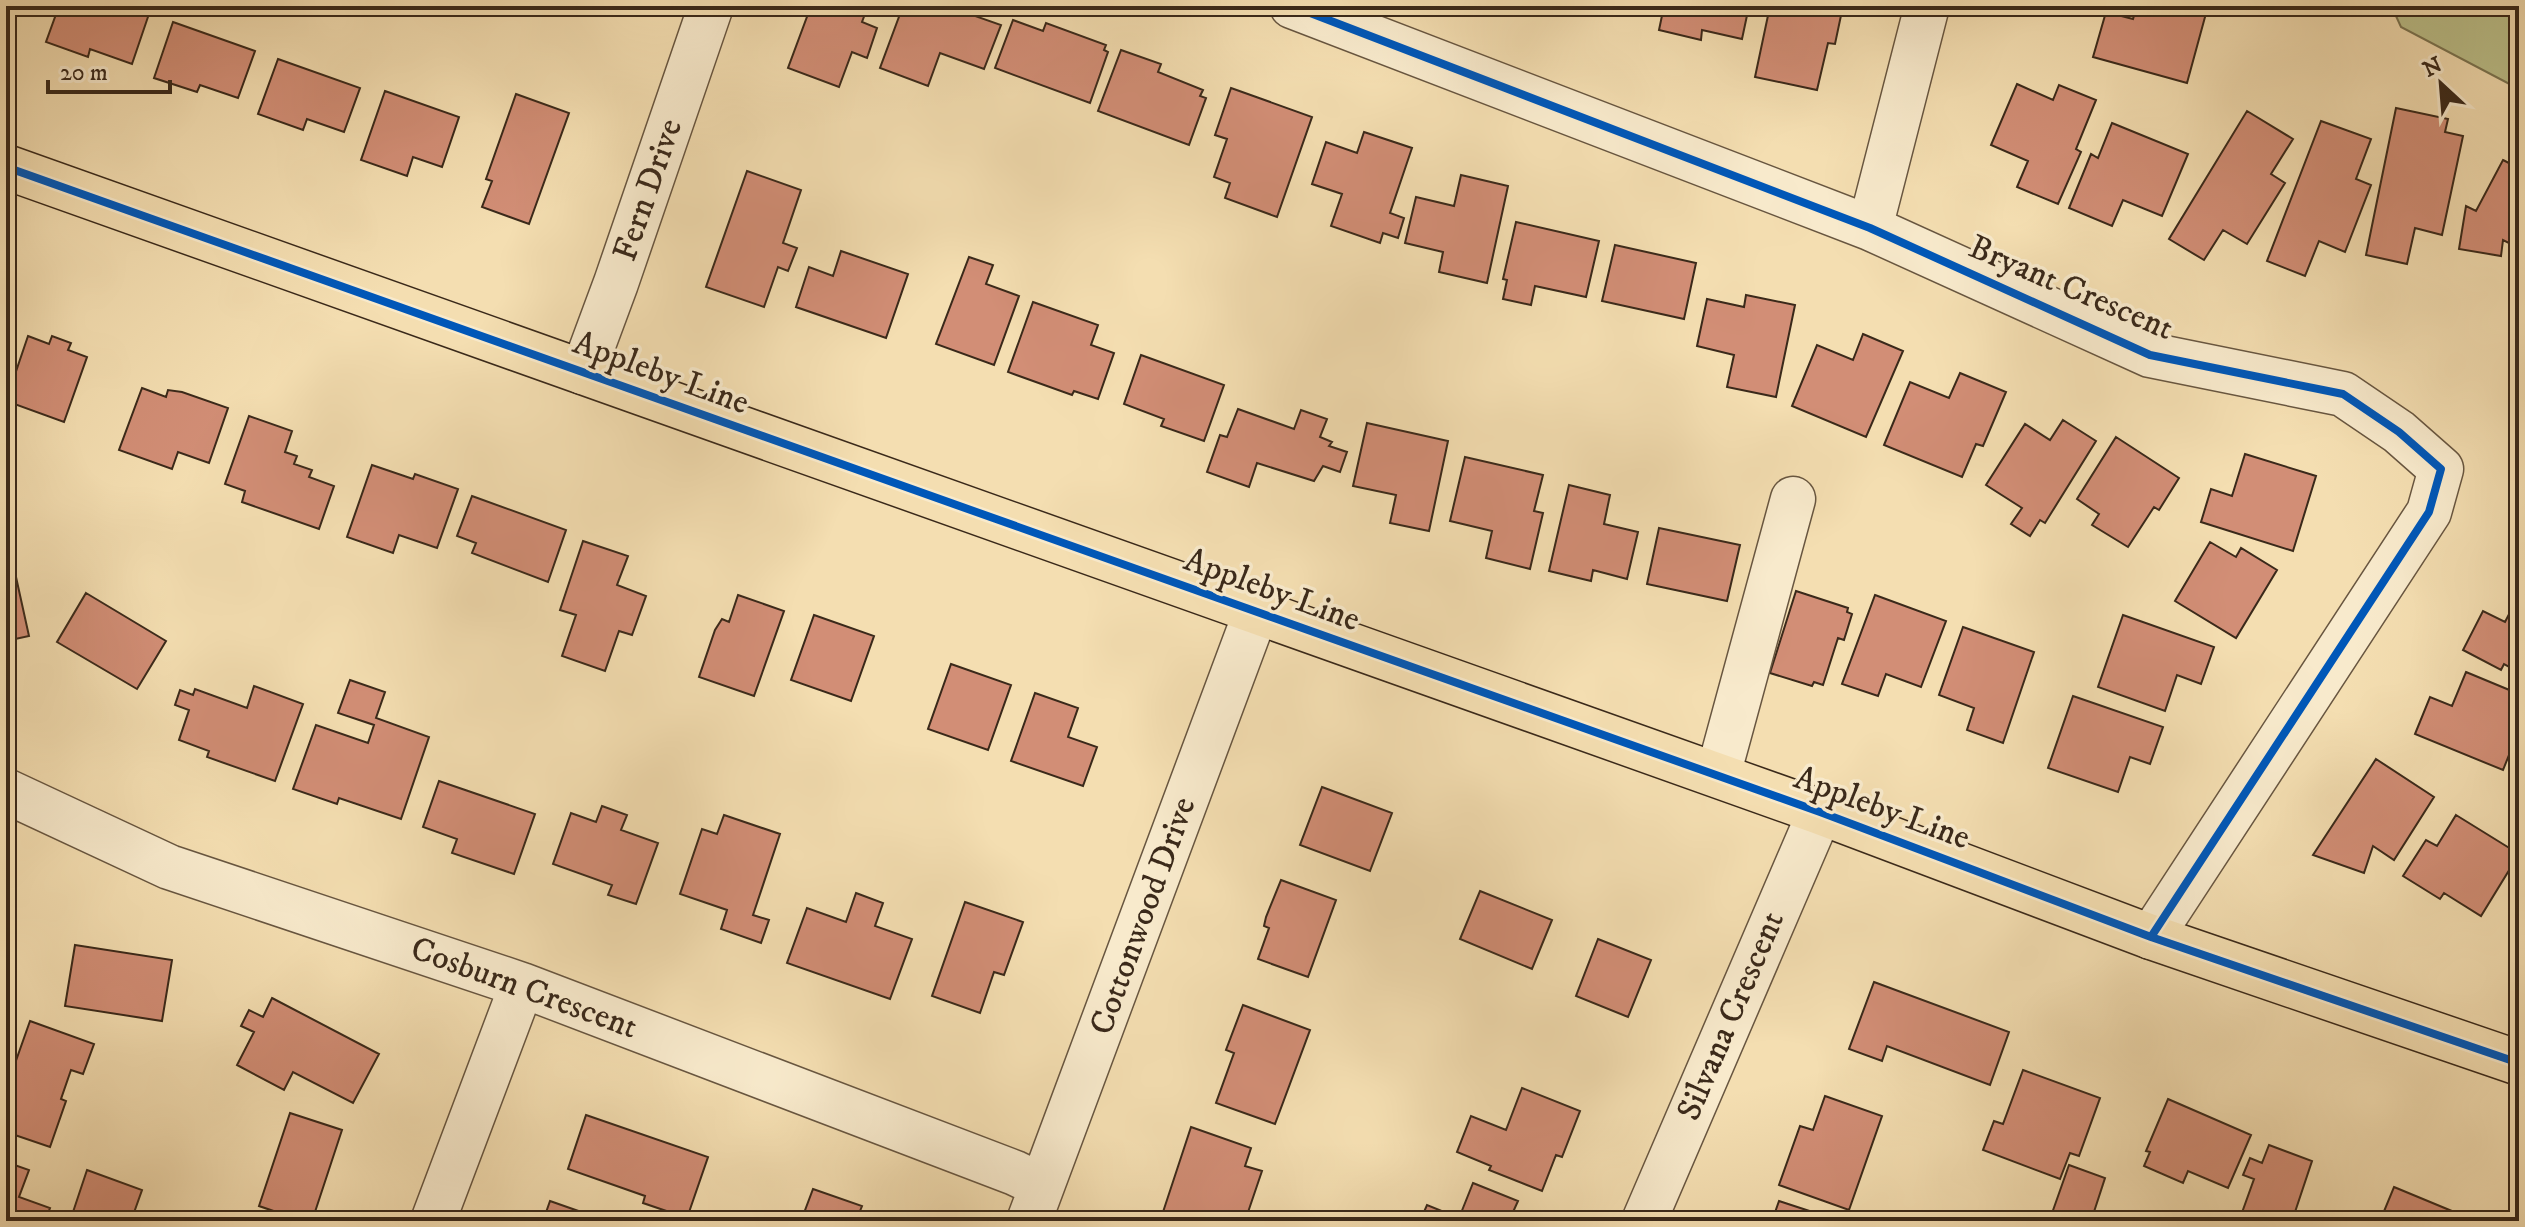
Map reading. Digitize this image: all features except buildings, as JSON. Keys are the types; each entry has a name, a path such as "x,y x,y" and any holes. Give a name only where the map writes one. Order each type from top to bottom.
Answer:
{"main road":[{"name":"Appleby Line","path":"6,167 1718,775 2151,937 2519,1063"}],"street":[{"name":"Fern Drive","path":"583,372 711,6"},
{"name":"Bryant Crescent","path":"1292,6 1870,228 2150,355 2343,394 2399,432 2441,469 2429,512 2151,937"},
{"path":"1870,228 1927,6"},
{"path":"1718,775 1793,499"},
{"name":"Cottonwood Drive","path":"1036,1204 1256,612"},
{"name":"Cosburn Crescent","path":"6,791 169,867 522,985 1015,1173 1036,1204"},
{"name":"Silvana Crescent","path":"1644,1221 1820,812"},
{"path":"433,1221 522,985"}],"green space":[{"path":"2379,6 2519,6 2519,89 2401,27 2396,16"}],"cycle path":[{"path":"1292,6 1870,228 2150,355 2343,394 2399,432 2441,469 2429,512 2151,937"},
{"path":"6,167 1820,812 2151,937 2519,1063"}]}
